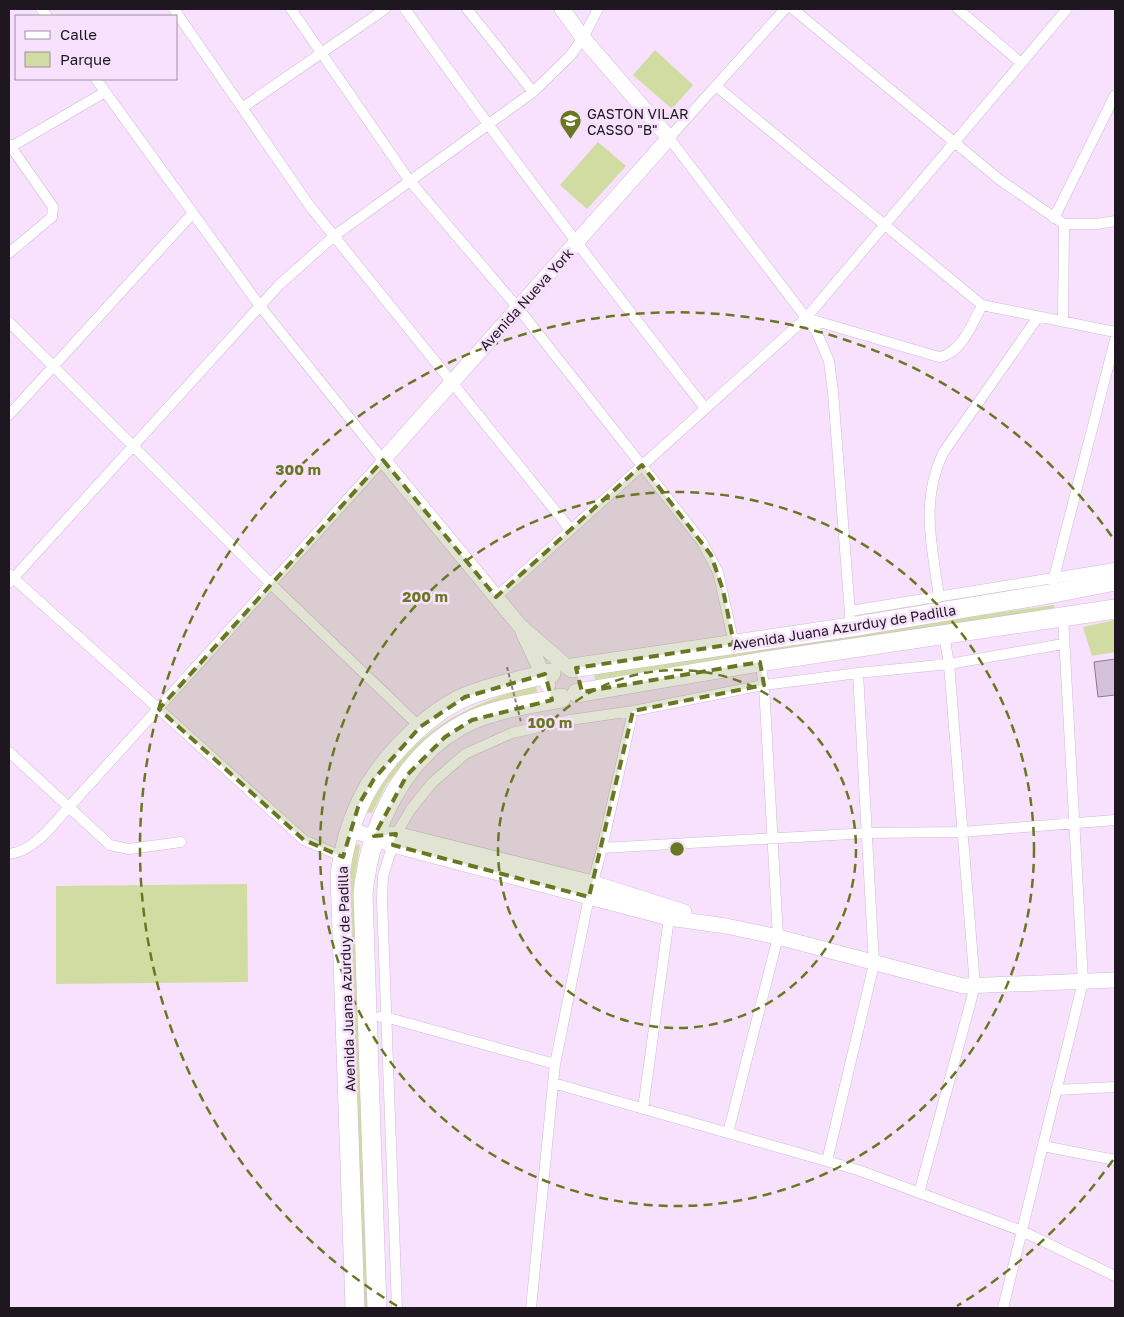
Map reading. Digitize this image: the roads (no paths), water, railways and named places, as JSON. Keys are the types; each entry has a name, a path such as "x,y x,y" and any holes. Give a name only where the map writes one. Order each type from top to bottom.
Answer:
{"highway":[{"name":"Avenida Juana Azurduy de Padilla","path":"377,1308 376,1018 363,894 366,865 374,836 389,802 407,774 445,737 472,720 560,680 851,619 1052,586 1082,588 1115,581"},
{"path":"1082,588 1085,614"},
{"name":"Avenida Juana Azurduy de Padilla","path":"355,1308 340,895 343,857 359,804 374,779 397,750 420,727 444,709 465,697 496,686 760,662 1115,609"}],"street":[{"path":"174,9 309,205 570,529"},
{"path":"291,9 409,180 518,308 711,555 723,590 734,644"},
{"path":"242,108 385,9"},
{"path":"405,9 487,126 576,244 705,408"},
{"path":"467,9 533,92"},
{"path":"562,9 584,38 669,138 816,331 829,361 834,392 851,619 939,596 1052,586 1115,568"},
{"path":"343,857 304,840 10,578 279,285 334,236 533,92 570,56 584,38 598,9"},
{"path":"669,138 785,9"},
{"path":"793,9 1000,180 1054,218 1064,224 1097,224 1115,221"},
{"path":"958,9 1021,63"},
{"path":"496,597 806,318 1067,9"},
{"path":"97,80 260,306 383,460 520,626 560,680"},
{"path":"716,86 982,305 1115,332"},
{"path":"9,253 52,217 53,207 10,146 106,92"},
{"path":"1054,218 1115,95"},
{"name":"Avenida Nueva York","path":"383,460 669,138"},
{"path":"9,415 193,213"},
{"path":"1063,321 1064,224"},
{"path":"806,318 939,357 948,356 956,348 982,305"},
{"path":"939,596 928,512 935,470 943,453 1038,317"},
{"path":"9,322 272,584 420,727"},
{"path":"1052,586 1115,340"},
{"path":"9,854 20,853 30,847 69,807 159,710 383,460"},
{"path":"1002,1308 1083,982 1063,617"},
{"path":"520,626 560,680"},
{"path":"919,1193 975,986 949,664 944,635"},
{"path":"397,1308 376,1018 382,900 384,876 394,839 411,809 432,783 465,754 512,733 570,720 633,711 764,685 949,664 1064,644"},
{"path":"728,1133 778,937 764,685 760,662"},
{"path":"827,1161 874,964 858,673"},
{"path":"531,1308 555,1064 591,890 633,711"},
{"path":"9,752 110,845 129,848 181,842"},
{"path":"602,848 868,833 962,832 1115,820"},
{"path":"350,829 726,926 778,937 874,964 963,986 1115,980"},
{"path":"591,890 670,918 726,926"},
{"path":"643,1109 670,918"},
{"path":"376,1018 555,1064"},
{"path":"553,1083 827,1161 1022,1231 1115,1276"},
{"path":"1056,1090 1115,1087"},
{"path":"1043,1146 1115,1160"}],"place":[{"name":"GASTON VILAR CASSO \"B\"","path":"571,140"}]}
